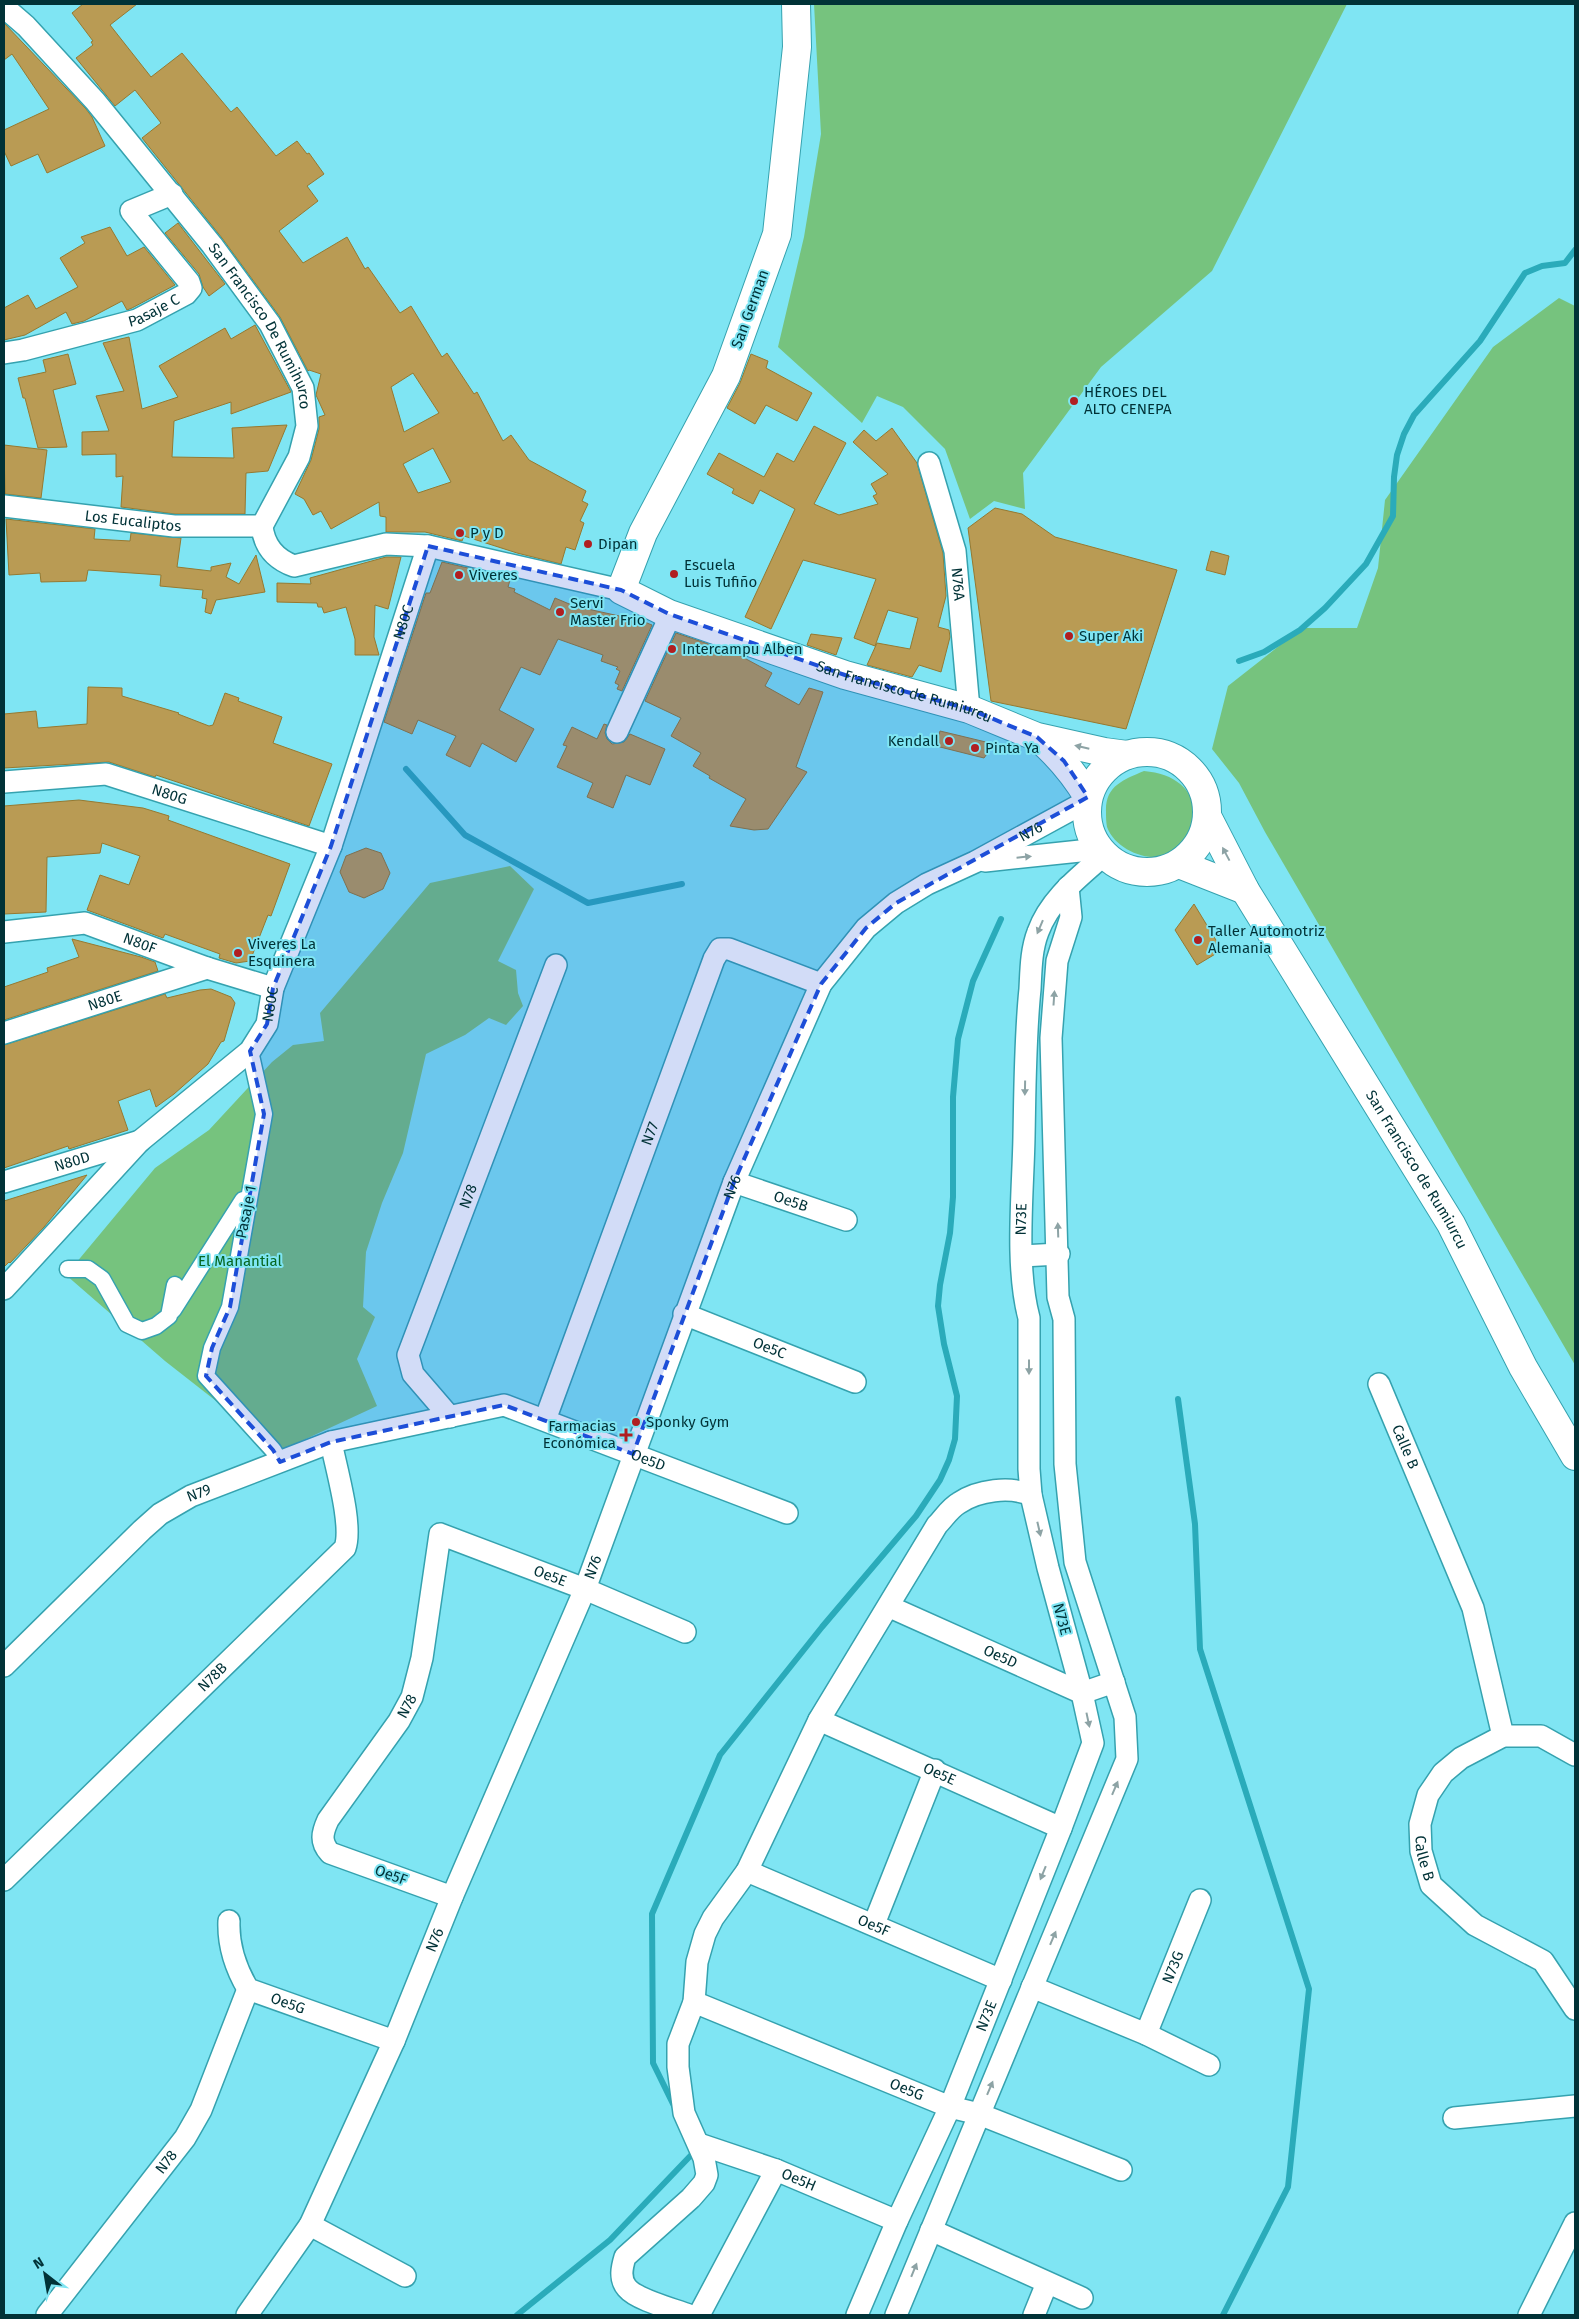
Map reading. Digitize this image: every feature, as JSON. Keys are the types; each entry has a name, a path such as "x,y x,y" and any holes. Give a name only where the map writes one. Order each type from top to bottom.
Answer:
{"main road":[{"name":"San German","path":"621,590 643,533 726,376 777,234 797,47 796,4"},
{"name":"San Francisco de Rumiurcu","path":"621,590 668,614 845,675 969,709 1037,737 1104,752 1127,754"},
{"name":"San Francisco de Rumiurcu","path":"1037,737 1064,761 1076,777 1087,799"},
{"path":"1141,751 1156,752 1174,757 1190,768 1201,784 1207,800 1208,818 1198,844 1179,864 1153,872 1126,869 1101,852 1088,826 1087,799 1096,779 1110,764 1127,754 1141,751"},
{"name":"San Francisco de Rumiurcu","path":"1208,818 1245,890 1451,1224 1523,1367 1575,1456"},
{"path":"1179,864 1245,890"}],"street":[{"name":"San Francisco De Rumihurco","path":"4,7 26,26 95,101 172,194 270,324 303,388 307,426 299,457 262,526"},
{"name":"Pasaje C","path":"4,353 32,348 137,320 186,294 191,288 189,282 131,211 172,194"},
{"name":"N76A","path":"929,463 955,551 969,709"},
{"name":"Los Eucaliptos","path":"4,506 174,526 262,526"},
{"path":"262,526 263,537 272,553 294,566 386,544 428,546"},
{"name":"San Francisco de Rumiurcu","path":"428,546 621,590"},
{"name":"N80C","path":"4,1289 140,1141 250,1051 267,1024 273,988 330,846 428,546"},
{"path":"617,732 665,627 668,614"},
{"name":"N80G","path":"4,782 106,774 330,846"},
{"name":"N76","path":"247,2315 310,2226 394,2041 452,1897 585,1588 734,1182 821,984 866,928 896,903 927,884 975,862 1087,799"},
{"name":"N76","path":"975,862 1101,852"},
{"name":"N73E","path":"857,2315 950,2107 1093,1743 1031,1495 1029,1469 1029,1318 1023,1296 1022,1256 1026,1035 1032,957 1037,933 1048,910 1101,852"},
{"name":"N73E","path":"896,2315 1127,1759 1125,1717 1074,1562 1065,1464 1064,1319 1058,1296 1059,1254 1052,1038 1057,961 1071,917 1068,887"},
{"name":"N80F","path":"4,932 84,923 207,968 273,988"},
{"name":"N77","path":"545,1420 714,959 720,950 729,949 821,984"},
{"name":"N78","path":"450,1417 414,1374 408,1355 556,965"},
{"name":"N80E","path":"4,1033 207,968"},
{"path":"1026,1035 1052,1038"},
{"name":"Pasaje 1","path":"250,1051 264,1114 230,1307 212,1348 206,1376 273,1450 280,1462"},
{"name":"N80D","path":"4,1182 140,1141"},
{"name":"Oe5B","path":"734,1182 846,1220"},
{"path":"68,1269 88,1269 102,1279 127,1324 142,1331 156,1326 169,1316 250,1189"},
{"path":"1022,1256 1059,1254"},
{"path":"169,1316 176,1285"},
{"path":"1023,1296 1058,1296"},
{"name":"Oe5C","path":"684,1314 855,1382"},
{"name":"Calle B","path":"1379,1384 1473,1608 1503,1736"},
{"name":"Oe5D","path":"450,1417 504,1405 787,1512"},
{"name":"N79","path":"4,1666 160,1514 190,1496 331,1442 450,1417"},
{"name":"N78B","path":"4,1880 345,1548 348,1539 331,1442"},
{"path":"689,2315 634,2294 626,2287 622,2269 625,2257 691,2198 704,2183 706,2175 704,2158 684,2113 678,2067 678,2044 694,2002 697,1962 705,1934 713,1918 747,1871 819,1720 890,1607 938,1525 959,1503 982,1492 1022,1491 1031,1495"},
{"name":"N78","path":"330,1853 322,1840 323,1830 328,1820 400,1721 412,1697 422,1658 440,1534"},
{"name":"Oe5E","path":"440,1534 585,1588 684,1632"},
{"name":"Oe5D","path":"890,1607 1082,1693"},
{"path":"1082,1693 1114,1682"},
{"name":"Oe5E","path":"819,1720 935,1770 1061,1828"},
{"name":"Calle B","path":"1575,1755 1541,1736 1503,1736 1461,1758 1443,1773 1428,1795 1420,1824 1421,1851 1431,1885 1475,1925 1543,1961 1575,2009"},
{"path":"874,1924 935,1770"},
{"name":"Oe5F","path":"330,1853 452,1897"},
{"name":"Oe5F","path":"747,1871 1001,1980"},
{"name":"N73G","path":"1146,2034 1200,1900"},
{"path":"229,1922 228,1939 232,1955 248,1988"},
{"path":"1032,1987 1146,2034 1209,2065"},
{"name":"N78","path":"47,2315 185,2138 201,2110 248,1988"},
{"name":"Oe5G","path":"248,1988 394,2041"},
{"name":"Oe5G","path":"694,2002 950,2107 979,2114 1121,2170"},
{"path":"1454,2118 1575,2106"},
{"name":"Oe5H","path":"699,2144 776,2170 897,2222"},
{"path":"699,2315 776,2170"},
{"path":"1529,2315 1575,2223"},
{"path":"310,2226 404,2276"},
{"path":"931,2230 1082,2298"},
{"path":"1034,2315 1048,2283"}],"highlighted area":[{"path":"428,546 621,590 669,614 845,675 969,709 1037,737 1064,761 1088,797 896,903 866,928 821,984 734,1182 633,1454 504,1405 331,1442 280,1462 273,1450 206,1376 212,1348 230,1307 264,1114 250,1051 267,1024 273,988 331,846"}],"green space":[{"path":"814,4 1347,4 1212,271 1101,367 1023,473 1025,509 994,501 970,519 945,449 903,407 877,396 862,423 778,347 804,237 821,134"},
{"path":"1559,298 1575,306 1575,1365 1265,832 1239,783 1212,749 1228,686 1302,628 1357,628 1378,568 1385,500 1493,347"},
{"path":"1144,771 1168,776 1177,782 1185,788 1194,806 1193,831 1187,844 1177,852 1165,857 1137,854 1125,848 1114,839 1107,827 1106,803 1112,790 1122,781"},
{"name":"El Manantial","path":"510,866 534,889 498,961 516,970 518,993 523,1006 506,1025 489,1018 465,1035 426,1054 403,1153 382,1203 366,1252 363,1307 375,1317 357,1359 377,1406 280,1451 165,1361 66,1275 155,1168 209,1130 272,1062 293,1045 324,1041 320,1013 430,883"}],"building":[{"path":"83,4 137,4 110,25 151,77 182,53 231,112 237,107 276,156 297,141 307,154 309,153 324,174 307,186 318,201 279,231 303,263 347,237 365,269 368,267 400,313 411,306 442,357 447,353 474,394 477,392 503,441 511,435 529,460 586,491 582,501 588,504 580,521 584,523 575,550 566,547 561,564 517,553 464,536 462,541 425,532 386,532 386,517 380,516 379,502 331,529 321,511 313,515 304,499 295,494 311,460 319,429 319,417 325,415 316,395 321,374 308,371 280,317 222,238 142,138 161,123 135,90 115,106 76,58 93,45 91,42 93,41 72,13","holes":["413,373 439,413 404,432 391,387","433,448 451,482 418,493 403,464"]},
{"path":"4,23 86,109 92,117 105,146 47,173 38,154 11,166 4,151 4,130 49,109 12,54 4,60"},
{"path":"178,223 225,284 209,296 203,287 199,274 165,233"},
{"path":"110,227 127,256 144,247 175,285 127,310 122,301 84,321 72,324 66,312 25,335 4,340 4,308 28,295 36,309 78,287 60,258 85,243 81,237"},
{"path":"255,325 291,392 231,414 231,402 174,421 172,457 234,458 232,428 287,425 268,471 246,473 245,514 175,514 121,507 123,476 116,477 116,454 82,455 82,432 109,431 96,396 124,391 103,343 129,337 142,409 178,397 159,366 225,328 231,339"},
{"path":"68,354 76,384 53,390 67,447 38,448 18,378 46,372 43,360"},
{"path":"751,354 768,361 766,368 812,393 797,421 766,405 755,424 727,408 740,383"},
{"path":"814,426 846,443 814,504 839,515 878,504 873,496 877,494 871,484 888,474 853,442 864,430 876,441 892,428 917,463 943,553 946,596 938,627 949,630 950,637 941,672 919,665 912,677 867,665 877,643 910,649 918,618 888,610 875,646 854,638 876,579 803,560 771,629 745,617 795,509 760,490 753,504 732,493 734,489 707,474 719,453 764,477 777,453 794,462"},
{"path":"4,445 47,450 41,498 5,494"},
{"name":"Super Aki","path":"995,508 1022,514 1055,537 1177,570 1126,729 991,701 968,528"},
{"path":"6,519 95,529 94,539 130,541 131,533 181,538 177,567 211,571 211,567 231,563 226,577 239,584 256,555 265,592 216,600 211,614 205,612 207,599 202,598 203,590 160,586 161,575 88,570 86,581 41,582 40,573 9,575"},
{"path":"1211,551 1229,556 1225,575 1206,570"},
{"path":"386,557 401,557 388,609 375,605 374,637 379,655 355,655 355,639 346,607 324,613 322,607 318,607 317,603 277,602 277,583 311,584 310,578"},
{"path":"442,562 494,574 510,580 508,587 515,589 514,592 550,610 555,598 574,606 642,621 652,625 622,691 617,689 619,685 615,683 620,671 616,669 618,667 601,661 603,655 558,639 540,675 521,667 499,710 534,729 516,762 482,743 470,767 446,755 456,736 418,720 412,734 384,722 426,593 430,593"},
{"path":"676,633 735,653 772,673 765,686 799,705 809,688 823,692 796,767 807,772 768,829 754,830 730,826 746,799 709,778 710,776 693,766 701,753 671,736 681,718 645,701"},
{"path":"811,634 842,638 836,655 807,645"},
{"path":"88,687 122,688 122,696 179,713 209,726 213,725 225,693 239,698 238,701 282,717 273,743 332,764 309,826 156,775 155,777 109,762 4,768 4,714 36,711 38,728 87,724"},
{"path":"604,724 607,725 605,733 607,739 612,744 624,742 630,734 665,749 650,785 626,775 613,808 587,797 593,783 557,767 567,746 563,745 572,727 597,739"},
{"path":"940,731 994,744 984,758 936,746"},
{"path":"79,800 143,808 169,816 168,820 290,864 271,916 268,915 250,961 236,963 219,958 220,954 165,934 163,938 87,910 100,875 129,885 140,856 102,843 100,853 47,857 46,912 4,914 4,806"},
{"path":"366,848 381,853 390,873 383,889 364,898 349,892 340,872 346,856"},
{"name":"Taller Automotriz Alemania","path":"1194,904 1222,950 1197,965 1175,930"},
{"path":"72,939 155,962 158,971 4,1020 4,987 48,972 47,968 79,957"},
{"path":"211,989 231,997 235,1003 224,1041 221,1042 208,1064 174,1094 156,1107 150,1089 118,1101 128,1130 69,1149 68,1146 4,1168 4,1045 165,994 167,998"},
{"path":"87,1175 44,1227 4,1267 4,1201"}],"waterway":[{"path":"1239,661 1264,652 1300,630 1325,608 1366,564 1393,516 1394,477 1397,455 1404,434 1414,415 1480,341 1525,273 1542,266 1565,263 1575,250"},
{"path":"406,769 465,835 588,903 682,884"},
{"path":"676,2110 653,2063 652,1914 720,1755 822,1627 916,1516 940,1480 949,1460 955,1439 957,1396 944,1344 938,1306 950,1233 953,1197 953,1097 958,1039 973,981 1001,919"},
{"path":"1178,1399 1195,1524 1200,1649 1309,1989 1288,2187 1223,2315"},
{"path":"517,2315 610,2240 695,2151"}],"place":[{"name":"HÉROES DEL ALTO CENEPA","path":"1074,401"},
{"name":"P y D","path":"460,533"},
{"name":"Dipan","path":"588,544"},
{"name":"Escuela Luis Tufiño","path":"674,574"},
{"name":"Viveres","path":"459,575"},
{"name":"Servi Master Frio","path":"560,612"},
{"name":"Super Aki","path":"1069,636"},
{"name":"Intercampu Alben","path":"672,649"},
{"name":"Kendall","path":"949,741"},
{"name":"Pinta Ya","path":"975,748"},
{"name":"Taller Automotriz Alemania","path":"1198,940"},
{"name":"Viveres La Esquinera","path":"238,953"},
{"name":"Sponky Gym","path":"636,1422"},
{"name":"Farmacias Económica","path":"626,1435"}]}
